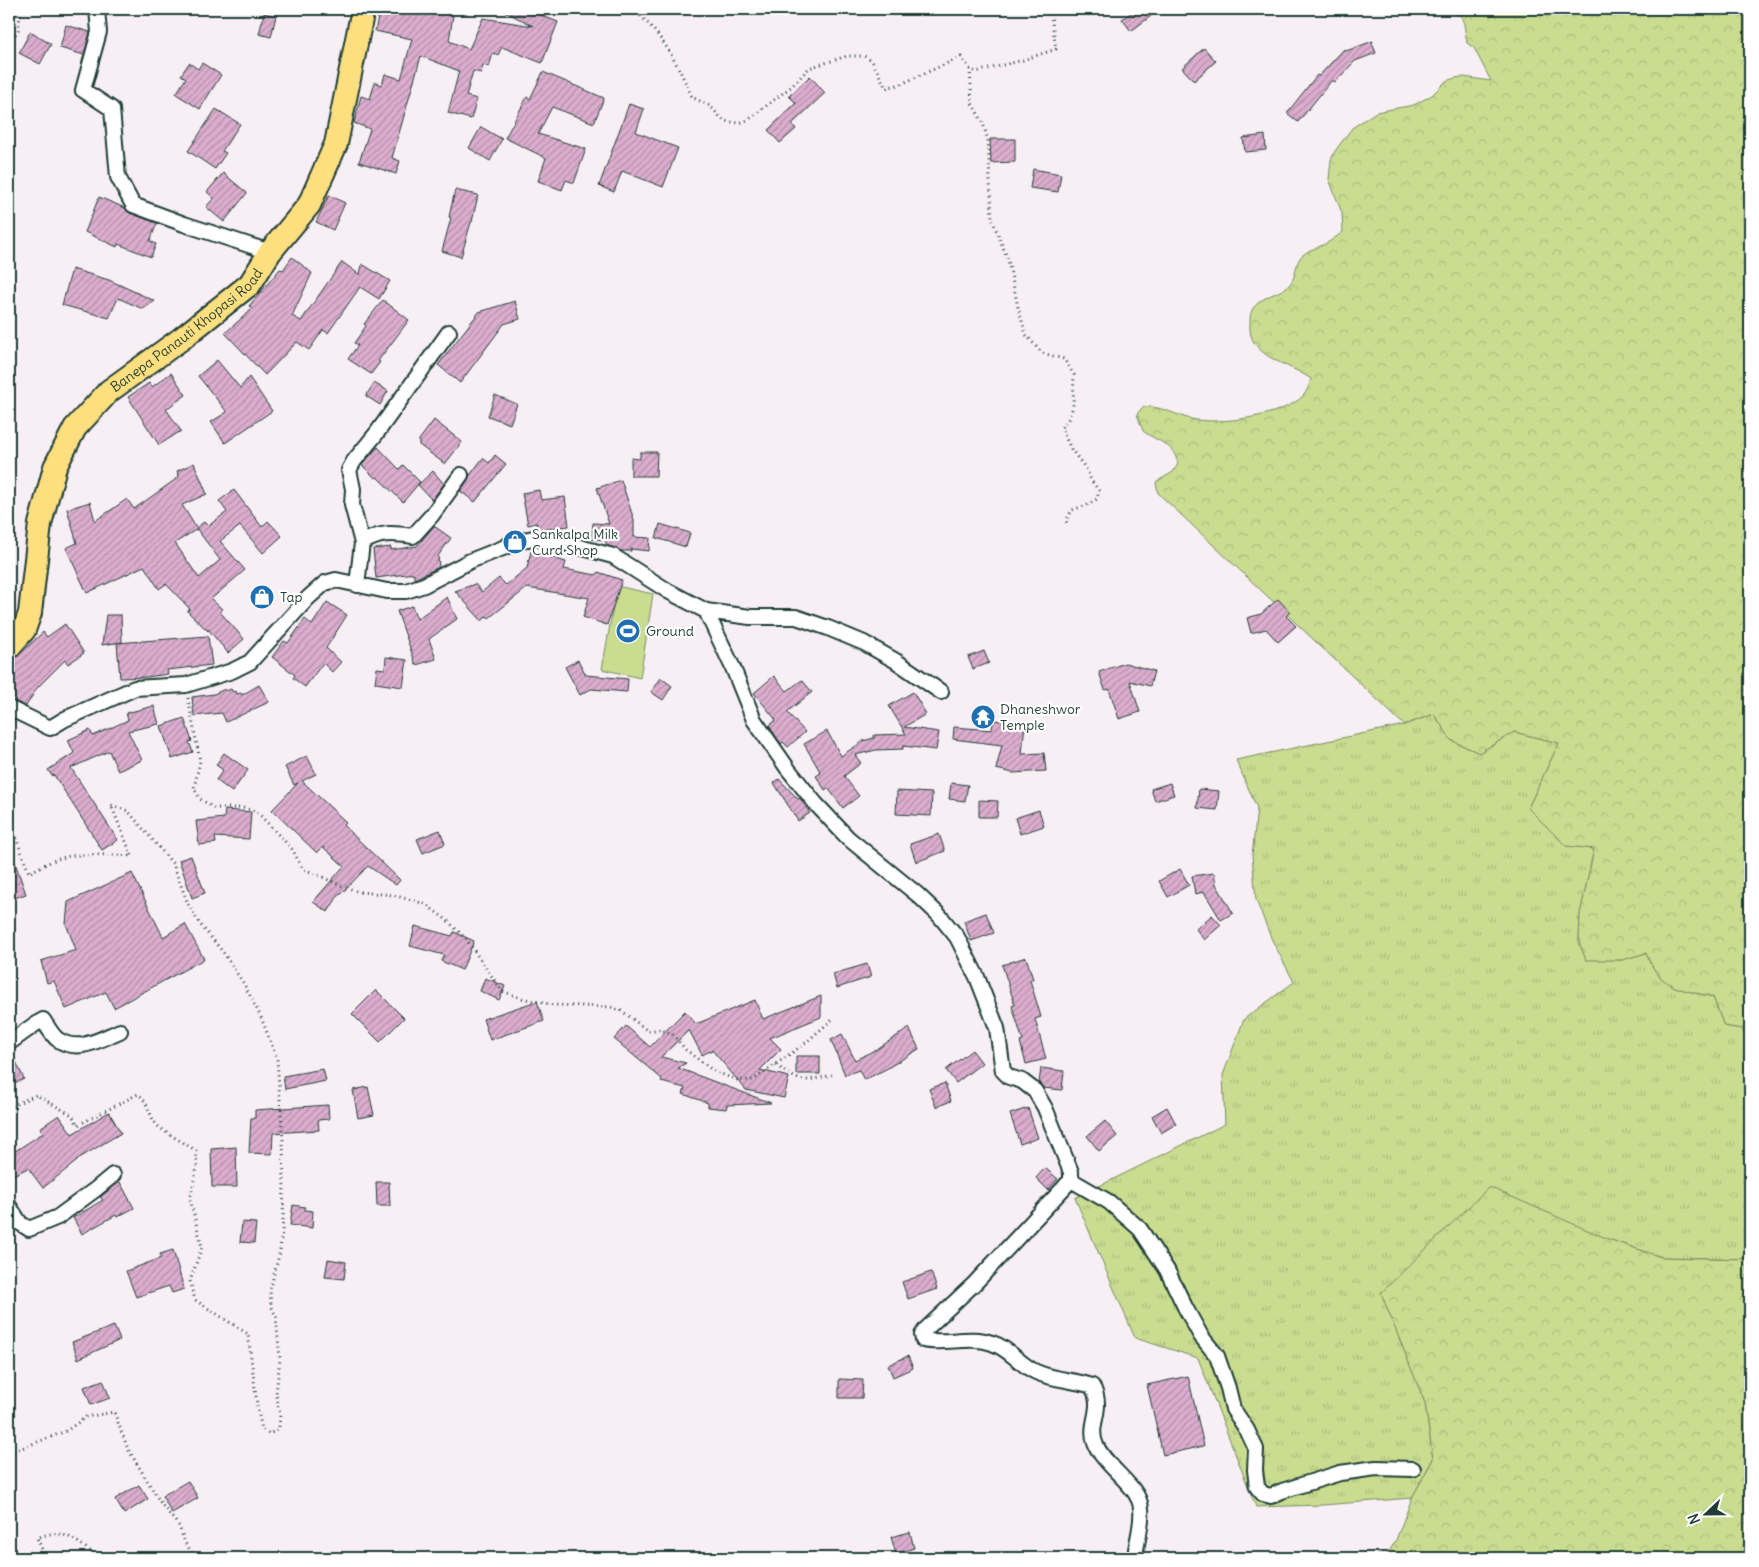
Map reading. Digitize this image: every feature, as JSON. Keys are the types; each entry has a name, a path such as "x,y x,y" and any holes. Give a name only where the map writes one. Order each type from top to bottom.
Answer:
{"main road":[{"name":"Banepa Panauti Khopasi Road","path":"9,647 24,630 30,613 40,524 55,467 75,428 110,391 181,339 250,284 270,252 309,205 336,144 363,9"}],"street":[{"path":"97,9 99,32 83,90 112,109 118,177 134,205 184,224 270,252"},
{"path":"357,585 362,543 352,505 353,489 349,470 354,460 376,434 449,332"},
{"path":"362,543 374,535 394,533 413,536 432,515 461,475"},
{"path":"9,708 50,728 65,719 135,688 186,685 232,671 250,662 308,598 326,583 336,580 387,591 406,591 424,585 470,561 514,542 533,538 557,541 613,556 668,591 706,611 750,617 796,617 828,628 896,660 941,692"},
{"path":"706,611 733,668 754,720 788,768 816,804 848,838 918,895 939,915 957,937 977,977 997,1028 1003,1071 1009,1077 1022,1081 1035,1091 1045,1108 1071,1172 1071,1180 975,1283 926,1329 922,1334 923,1340 941,1342 981,1340 992,1343 1008,1352 1035,1372 1092,1386 1097,1395 1098,1410 1093,1433 1095,1442 1110,1467 1130,1486 1138,1497 1141,1508 1135,1558"},
{"path":"9,1043 43,1020 56,1038 69,1046 96,1042 120,1031"},
{"path":"9,1206 20,1223 28,1229 58,1217 113,1175"},
{"path":"1071,1180 1108,1202 1140,1230 1167,1270 1184,1307 1201,1336 1217,1356 1233,1409 1247,1430 1256,1449 1256,1487 1263,1494 1272,1496 1282,1491 1340,1473 1376,1468 1412,1469"}],"path":[{"path":"9,42 18,31 21,9"},
{"path":"633,9 644,18 664,42 692,96 710,106 724,121 739,123 748,120 792,86 810,68 846,56 864,56 872,61 886,88 901,84 961,57 970,69 976,72 1024,60 1056,49 1050,9"},
{"path":"970,69 972,103 984,124 988,140 992,219 1008,260 1026,335 1042,353 1064,359 1074,375 1073,407 1068,419 1061,428 1071,450 1087,470 1099,491 1097,499 1072,510 1066,521 1068,526"},
{"path":"186,685 200,761 194,788 200,799 214,808 243,808 256,811 293,850 302,868 359,892 393,895 425,904 447,920 466,939 502,991 521,998 553,1005 611,1007 622,1011 648,1031 661,1029 672,1034 686,1050 712,1070 736,1080 753,1080 803,1045 834,1018"},
{"path":"9,819 29,873 66,856 132,856 111,804 128,811 173,864 188,904 244,984 261,1017 278,1059 283,1140 283,1221 280,1250 270,1290 271,1305 276,1317 280,1359 276,1394 280,1414 279,1428 270,1434 262,1429 248,1334 195,1300 190,1281 202,1247 190,1199 197,1167 196,1151 157,1126 144,1100 138,1094 78,1125 72,1115 36,1095 9,1106"},
{"path":"776,1065 793,1078 804,1081 832,1075"},
{"path":"9,1453 66,1431 86,1417 114,1412 128,1449 162,1505 179,1526 185,1544 196,1558"},
{"path":"46,1558 37,1538 48,1533 68,1535 94,1554 94,1558"}],"green space":[{"path":"1444,9 1750,9 1750,1037 1742,1029 1724,1026 1713,997 1680,989 1665,981 1658,974 1646,953 1622,960 1586,960 1579,942 1580,914 1594,849 1566,846 1528,808 1559,743 1514,732 1479,753 1451,740 1434,714 1404,725 1158,493 1156,482 1173,472 1178,464 1173,451 1169,447 1143,431 1137,414 1143,407 1161,409 1203,421 1233,420 1250,418 1281,409 1303,396 1307,390 1311,379 1271,358 1255,344 1251,335 1251,315 1253,308 1258,303 1284,289 1291,283 1298,261 1303,255 1327,243 1343,232 1342,213 1329,179 1331,160 1335,151 1352,128 1376,112 1414,105 1432,95 1446,81 1464,77 1491,81 1474,48 1467,43 1461,16"},
{"name":"Ground","path":"617,586 653,594 640,678 602,669"},
{"path":"1434,714 1451,740 1479,753 1514,732 1559,743 1528,808 1566,846 1594,849 1580,915 1579,942 1586,959 1622,960 1646,953 1658,974 1665,981 1680,989 1713,997 1724,1026 1743,1029 1750,1037 1750,1259 1661,1257 1608,1239 1381,1292 1425,1403 1433,1459 1412,1498 1323,1505 1256,1507 1198,1358 1135,1338 1075,1198 1225,1124 1223,1075 1244,1019 1294,982 1272,940 1256,900 1252,856 1257,808 1236,760 1404,725"},
{"path":"1489,1187 1608,1239 1661,1257 1750,1259 1750,1558 1385,1558 1396,1540 1412,1498 1433,1459 1425,1403 1381,1293"}],"building":[{"path":"380,9 418,9 453,15 449,41 469,49 483,18 533,26 500,9 525,9 558,22 542,63 502,47 498,55 493,53 489,67 483,65 481,73 473,71 466,96 477,99 471,119 448,113 459,71 421,56 392,158 400,161 396,174 359,162 370,129 354,123 361,96 370,99 375,82 382,85 385,74 401,79 412,39 375,31"},
{"path":"1137,9 1146,9 1151,16 1131,31 1122,19"},
{"path":"264,13 276,16 271,37 259,34"},
{"path":"66,25 90,32 84,55 60,48"},
{"path":"30,32 51,44 40,64 19,53"},
{"path":"1373,41 1376,53 1355,61 1335,82 1332,80 1298,122 1287,113 1317,75 1319,76 1344,49 1346,51"},
{"path":"1204,48 1216,61 1194,81 1182,68"},
{"path":"189,63 198,69 202,63 221,75 200,109 176,94 186,78 181,75"},
{"path":"543,72 604,98 594,123 552,107 538,134 586,149 574,183 566,180 562,190 538,181 546,158 505,138 527,97 530,99"},
{"path":"810,76 825,93 792,124 796,129 780,143 768,130 796,103 789,96"},
{"path":"629,104 644,109 636,132 678,148 663,187 622,171 614,192 599,186"},
{"path":"216,109 240,124 222,151 226,153 215,169 188,151"},
{"path":"481,127 502,139 490,161 469,148"},
{"path":"1265,135 1266,150 1245,152 1243,138"},
{"path":"990,139 1015,139 1015,162 991,163"},
{"path":"1033,169 1061,174 1058,192 1030,188"},
{"path":"223,173 247,193 224,222 206,207 214,198 207,192"},
{"path":"455,190 478,195 461,257 442,251 451,218 449,217"},
{"path":"329,195 345,203 333,230 316,222"},
{"path":"99,197 125,208 130,213 157,223 150,241 156,244 151,257 118,244 117,247 85,232"},
{"path":"292,257 312,273 292,316 301,321 342,262 360,275 362,264 390,281 379,299 360,287 328,333 323,330 309,350 297,342 265,375 225,333 252,309 249,306 280,269 283,270"},
{"path":"72,269 109,280 155,301 143,309 118,298 109,318 62,305"},
{"path":"383,300 409,320 378,361 380,362 371,374 348,359 358,345 354,343 366,326 364,324"},
{"path":"515,301 520,319 504,324 460,383 438,365 479,312"},
{"path":"217,360 240,388 249,377 272,411 225,443 211,422 227,412 198,376"},
{"path":"171,373 186,395 166,409 181,431 159,445 128,397 149,383 152,387"},
{"path":"374,383 388,391 380,405 366,396"},
{"path":"495,395 517,404 510,424 488,416"},
{"path":"434,420 462,442 445,464 419,445 419,440"},
{"path":"378,447 399,469 403,465 420,482 403,502 362,465"},
{"path":"640,452 657,452 656,476 631,476 631,458 640,459"},
{"path":"495,455 506,464 475,502 460,491 483,458 489,463"},
{"path":"194,463 207,494 182,505 196,528 204,522 208,526 227,512 219,501 234,490 262,527 268,521 282,536 263,553 240,526 220,541 245,570 211,599 222,609 220,612 244,639 228,653 208,629 208,631 187,611 190,609 166,584 159,589 144,566 87,593 66,548 77,543 67,509 90,502 95,521 127,499 134,509 179,477 177,471","holes":["197,529 220,560 199,578 175,543"]},
{"path":"433,471 444,484 432,500 418,485"},
{"path":"621,480 634,520 634,537 650,538 649,551 631,549 631,551 621,551 606,545 606,540 592,539 593,523 609,524 597,488"},
{"path":"539,490 541,500 565,497 569,526 536,530 537,523 528,525 522,493"},
{"path":"660,524 690,533 686,547 656,538"},
{"path":"434,526 451,538 438,556 439,567 414,579 414,573 376,578 373,549 391,547 391,550 417,546"},
{"path":"531,551 566,562 564,569 596,575 598,572 622,580 607,625 583,617 589,598 527,588 489,618 487,616 482,621 455,591 475,584 482,592 499,578 506,585 527,568"},
{"path":"447,597 457,619 429,639 436,659 416,665 397,611 412,606 417,619"},
{"path":"1278,599 1290,612 1286,616 1296,626 1278,642 1266,629 1251,633 1247,618 1261,614"},
{"path":"327,602 347,615 326,648 341,662 332,672 323,663 305,687 293,678 295,675 272,657 284,641 288,643 305,619 312,625"},
{"path":"106,615 121,615 122,642 102,645"},
{"path":"65,624 84,653 68,664 65,660 37,688 26,706 9,699 9,660 18,656 43,632 47,637"},
{"path":"208,636 212,665 167,670 168,674 147,677 120,678 117,643"},
{"path":"984,651 989,663 973,669 968,657"},
{"path":"386,657 407,660 403,687 375,683 377,668 385,669"},
{"path":"578,660 586,675 628,679 627,692 591,689 580,695 565,667"},
{"path":"1125,663 1154,671 1150,686 1130,681 1140,712 1119,719 1109,689 1105,690 1099,672"},
{"path":"774,676 787,691 802,680 812,692 787,712 805,732 788,747 783,742 781,744 769,726 776,720 754,693"},
{"path":"661,678 672,686 663,700 651,692"},
{"path":"259,685 269,702 226,722 222,713 194,716 192,697 214,694 225,689 226,691 231,689 233,692 236,691 237,694 241,693 242,695"},
{"path":"913,692 926,714 904,727 939,732 936,750 903,746 903,749 876,750 855,755 861,763 844,776 859,796 843,808 828,788 825,790 816,776 821,773 804,744 827,731 841,756 863,741 874,738 874,735 906,734 889,706"},
{"path":"154,706 159,724 128,731 142,760 118,771 109,751 71,768 118,840 102,850 54,775 52,776 48,770 74,753 68,740 90,730 93,736 128,720 126,713"},
{"path":"184,718 192,741 189,742 193,752 172,759 161,726"},
{"path":"993,720 1025,723 1022,754 1044,753 1046,771 1013,773 996,769 1002,745 953,739 954,727 992,730"},
{"path":"224,753 248,770 232,792 216,780 223,770 216,765"},
{"path":"307,756 316,774 302,781 346,822 343,825 400,880 396,885 368,866 339,894 328,912 313,902 344,866 323,847 317,853 272,810 298,783 294,785 285,767"},
{"path":"779,779 798,799 800,798 810,813 798,821 774,783"},
{"path":"951,783 968,785 965,801 949,799"},
{"path":"1170,783 1174,795 1155,801 1151,789"},
{"path":"1199,789 1219,791 1217,810 1197,808"},
{"path":"897,791 932,793 931,816 896,814"},
{"path":"979,800 998,801 997,817 979,817"},
{"path":"225,810 251,812 249,839 215,837 216,843 199,845 196,821 224,818"},
{"path":"1039,810 1044,826 1020,834 1015,818"},
{"path":"440,830 445,844 423,853 417,839"},
{"path":"939,834 945,851 916,862 910,844"},
{"path":"9,851 11,851 26,894 9,900"},
{"path":"191,856 205,893 192,898 179,860"},
{"path":"1180,869 1189,885 1168,897 1159,881"},
{"path":"132,873 163,937 185,924 204,959 114,1008 106,992 66,1009 54,981 47,983 41,961 76,950 66,924 68,902"},
{"path":"1214,873 1216,884 1233,913 1221,920 1204,892 1195,894 1192,876"},
{"path":"986,913 994,933 971,941 964,921"},
{"path":"1212,915 1221,925 1204,940 1196,929"},
{"path":"415,926 452,936 454,932 474,941 462,970 441,961 444,955 410,946"},
{"path":"1026,957 1033,979 1030,980 1041,1017 1035,1019 1046,1059 1026,1064 1020,1042 1023,1041 1012,1006 1015,1005 1002,965"},
{"path":"867,964 871,977 837,988 833,974"},
{"path":"485,978 505,986 499,1000 480,991"},
{"path":"376,990 404,1018 380,1042 352,1014"},
{"path":"821,996 821,1017 770,1038 781,1049 760,1070 789,1077 784,1098 746,1090 712,1050 702,1055 689,1030 661,1057 686,1063 678,1068 771,1103 727,1105 726,1109 708,1107 708,1103 683,1094 685,1088 661,1082 662,1079 614,1039 626,1026 650,1047 685,1011 696,1024 755,1000 763,1019"},
{"path":"537,1001 544,1021 490,1040 483,1019"},
{"path":"909,1028 919,1049 864,1080 859,1070 845,1075 831,1040 842,1034 855,1060 877,1049"},
{"path":"972,1050 982,1063 956,1083 946,1070"},
{"path":"11,1051 24,1079 9,1086 9,1052"},
{"path":"796,1056 820,1056 820,1074 796,1074"},
{"path":"1041,1068 1064,1071 1062,1090 1043,1088 1039,1083"},
{"path":"323,1069 326,1081 285,1089 283,1076"},
{"path":"945,1083 951,1101 936,1107 929,1089"},
{"path":"368,1087 374,1115 358,1118 353,1090"},
{"path":"328,1105 329,1119 318,1120 319,1130 273,1133 272,1154 249,1153 251,1118 255,1118 255,1110"},
{"path":"1167,1107 1176,1124 1161,1133 1152,1116"},
{"path":"1028,1108 1038,1138 1020,1144 1010,1114"},
{"path":"109,1112 121,1133 76,1160 43,1188 28,1168 9,1177 9,1155 43,1133 40,1128 59,1115 72,1134"},
{"path":"1105,1121 1117,1136 1099,1151 1087,1136"},
{"path":"236,1147 237,1187 212,1187 211,1149"},
{"path":"1045,1168 1058,1179 1048,1190 1036,1178"},
{"path":"120,1182 134,1208 117,1217 116,1215 82,1234 73,1218 103,1200 100,1197"},
{"path":"376,1182 389,1182 390,1206 377,1206"},
{"path":"293,1205 305,1207 305,1210 313,1211 312,1228 290,1225"},
{"path":"242,1222 256,1223 254,1243 240,1242"},
{"path":"173,1250 184,1289 172,1293 169,1286 136,1297 126,1271 161,1258 160,1254"},
{"path":"328,1259 346,1262 344,1279 325,1277"},
{"path":"931,1272 937,1289 908,1299 902,1282"},
{"path":"114,1326 120,1340 78,1359 72,1342"},
{"path":"908,1356 913,1368 893,1377 888,1365"},
{"path":"1188,1376 1204,1446 1163,1455 1147,1385"},
{"path":"839,1379 863,1380 862,1398 839,1398"},
{"path":"103,1380 110,1398 91,1405 84,1387"},
{"path":"188,1481 198,1498 172,1513 162,1496"},
{"path":"139,1485 148,1499 124,1514 115,1499"},
{"path":"910,1532 914,1548 896,1554 891,1537"}],"place":[{"name":"Sankalpa Milk Curd Shop","path":"515,542"},
{"name":"Tap","path":"262,597"},
{"name":"Ground","path":"628,631"},
{"name":"Dhaneshwor Temple","path":"983,717"}]}
